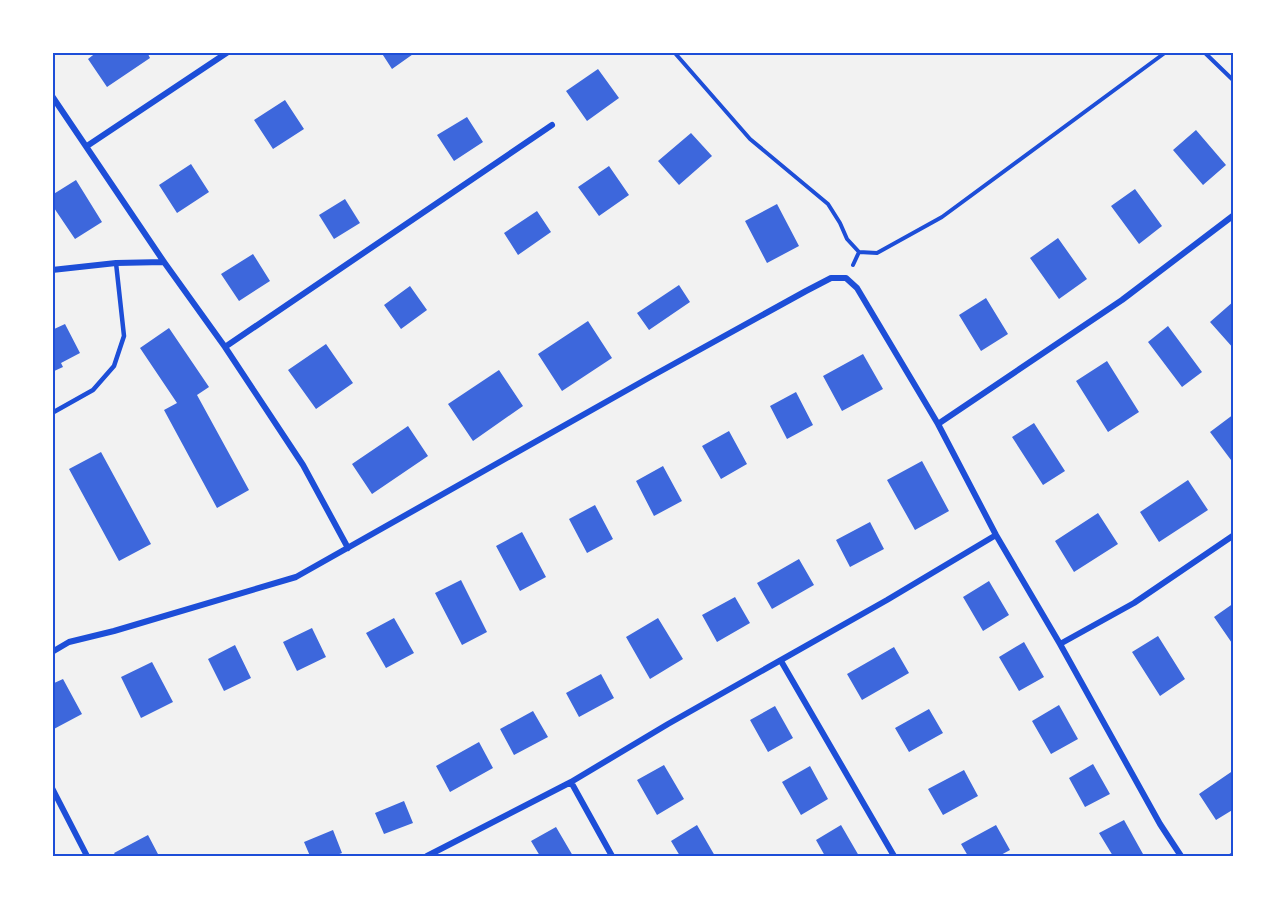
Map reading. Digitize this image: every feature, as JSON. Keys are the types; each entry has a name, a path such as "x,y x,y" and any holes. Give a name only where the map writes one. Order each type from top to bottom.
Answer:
{"street":[{"path":"87,146 228,52"},
{"path":"52,96 164,262 225,347 303,465 348,548"},
{"path":"225,347 552,125"},
{"path":"938,424 1122,300 1233,215"},
{"path":"52,270 116,263 164,262"},
{"path":"52,652 69,642 114,631 296,576 806,291 831,278 846,278 857,288 938,424 996,535 1060,644 1160,824 1181,856"},
{"path":"427,856 571,782 996,535"},
{"path":"1060,644 1134,603 1233,535"},
{"path":"781,661 894,856"},
{"path":"571,782 612,856"},
{"path":"52,788 87,856"}],"lane":[{"path":"52,413 93,390 114,366 124,336 116,263"}],"path":[{"path":"674,52 750,139 828,204 847,239 859,252 877,253 942,217 1166,52"},
{"path":"1204,52 1233,81"}],"building":[{"path":"97,52 147,52 150,58 107,87 88,59"},
{"path":"381,52 416,52 392,69"},
{"path":"598,69 619,98 587,121 566,91"},
{"path":"285,100 304,129 273,149 254,120"},
{"path":"467,117 483,142 454,161 437,135"},
{"path":"1196,130 1226,165 1203,185 1173,150"},
{"path":"691,133 712,156 679,185 658,161"},
{"path":"191,164 209,192 177,213 159,185"},
{"path":"609,166 629,195 599,216 578,187"},
{"path":"76,180 102,222 75,239 52,205 52,195"},
{"path":"1135,189 1162,226 1139,244 1111,206"},
{"path":"345,199 360,223 334,239 319,215"},
{"path":"777,204 799,246 767,263 745,221"},
{"path":"537,211 551,232 518,255 504,233"},
{"path":"1058,238 1087,279 1059,299 1030,258"},
{"path":"253,254 270,281 239,301 221,274"},
{"path":"679,285 690,302 649,330 637,313"},
{"path":"410,286 427,310 401,329 384,305"},
{"path":"986,298 1008,334 981,351 959,315"},
{"path":"1234,301 1234,349 1210,322"},
{"path":"588,321 612,358 562,391 538,354"},
{"path":"65,324 80,353 61,363 63,367 52,372 52,330"},
{"path":"1168,326 1202,372 1182,387 1148,342"},
{"path":"169,328 209,387 197,395 249,490 217,508 164,410 177,403 140,348"},
{"path":"326,344 353,383 316,409 288,370"},
{"path":"863,354 883,389 842,411 823,376"},
{"path":"1107,361 1139,412 1108,432 1076,381"},
{"path":"499,370 523,406 473,441 448,404"},
{"path":"796,392 813,425 787,439 770,406"},
{"path":"1234,414 1234,464 1210,432"},
{"path":"1034,423 1065,471 1043,485 1012,437"},
{"path":"408,426 428,456 372,494 352,464"},
{"path":"729,431 747,464 721,479 702,446"},
{"path":"101,452 151,544 119,561 69,469"},
{"path":"922,461 949,511 915,530 887,480"},
{"path":"663,466 682,501 654,516 636,481"},
{"path":"1188,480 1208,510 1159,542 1140,512"},
{"path":"595,505 613,539 587,553 569,519"},
{"path":"1098,513 1118,544 1074,572 1055,541"},
{"path":"870,522 884,549 850,567 836,540"},
{"path":"522,532 546,577 520,591 496,546"},
{"path":"799,559 814,585 772,609 757,583"},
{"path":"461,580 487,632 462,645 435,593"},
{"path":"989,581 1009,615 983,631 963,597"},
{"path":"735,597 750,623 717,642 702,615"},
{"path":"1234,603 1234,646 1214,617"},
{"path":"394,618 414,653 386,668 366,633"},
{"path":"658,618 683,659 650,679 626,637"},
{"path":"312,628 326,657 297,671 283,642"},
{"path":"1158,636 1185,679 1160,696 1132,652"},
{"path":"1024,642 1044,677 1019,691 999,657"},
{"path":"235,645 251,678 224,691 208,659"},
{"path":"894,647 909,673 862,700 847,674"},
{"path":"152,662 173,702 141,718 121,677"},
{"path":"601,674 614,698 579,717 566,693"},
{"path":"63,679 82,714 52,730 52,684"},
{"path":"1059,705 1078,739 1051,754 1032,721"},
{"path":"775,706 793,738 768,752 750,720"},
{"path":"929,709 943,733 909,752 895,728"},
{"path":"533,711 548,737 514,755 500,729"},
{"path":"479,742 493,768 450,792 436,766"},
{"path":"1093,764 1110,794 1085,807 1069,778"},
{"path":"664,765 684,799 657,815 637,780"},
{"path":"810,766 828,799 801,815 782,782"},
{"path":"964,770 978,796 943,815 928,789"},
{"path":"1234,770 1234,809 1216,820 1199,794"},
{"path":"404,801 413,823 384,834 375,813"},
{"path":"1124,820 1143,854 1113,856 1099,833"},
{"path":"697,825 715,856 680,856 671,841"},
{"path":"841,825 859,856 825,856 816,840"},
{"path":"996,825 1010,850 999,856 968,856 961,844"},
{"path":"556,827 573,856 540,856 531,841"},
{"path":"333,830 342,853 334,856 310,856 304,842"},
{"path":"148,835 159,856 116,856 114,853"}]}
